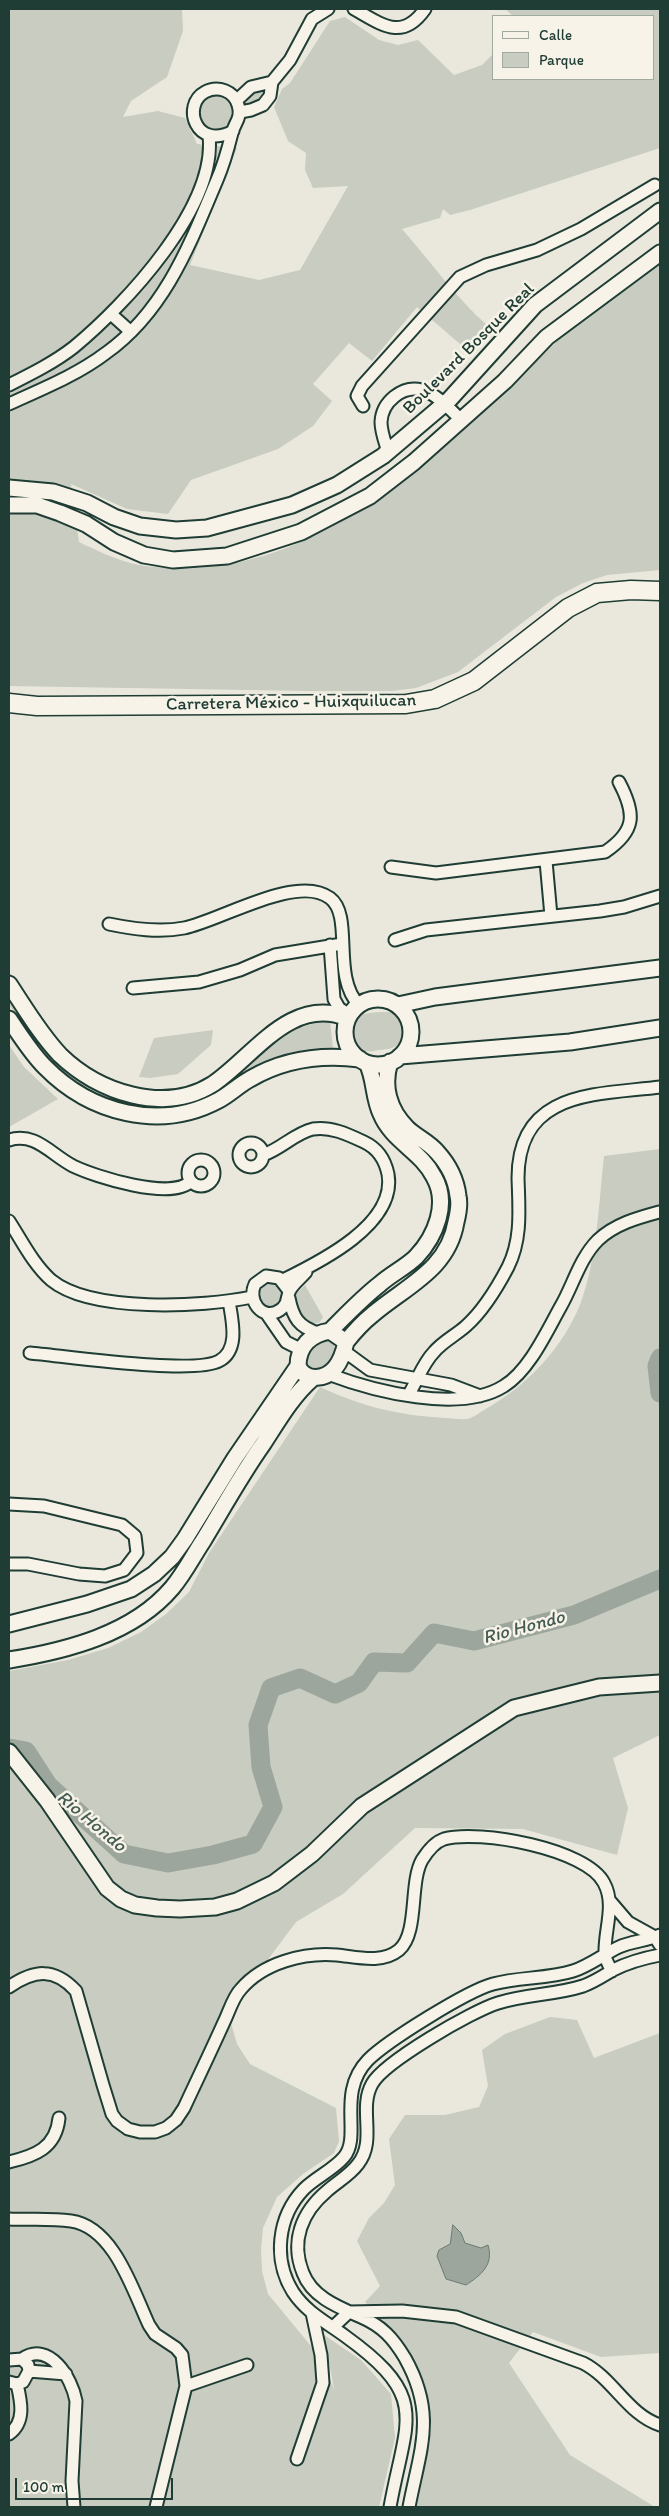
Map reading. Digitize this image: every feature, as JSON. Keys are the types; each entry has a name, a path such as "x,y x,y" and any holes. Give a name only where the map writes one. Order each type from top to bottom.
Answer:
{"main road":[{"name":"Boulevard Bosque Real","path":"9,488 53,492 87,502 114,517 140,526 176,530 207,528 292,506 337,485 388,452 444,404 481,366 535,305 660,211"},
{"path":"9,504 36,506 60,513 86,524 114,542 144,556 173,560 227,556 301,532 370,496 462,421 505,382 547,337 660,253"},
{"name":"Carretera México - Huixquilucan","path":"9,703 37,706 406,704 436,699 474,680 568,608 598,593 631,590 660,592"},
{"path":"9,984 50,1042 72,1065 103,1085 121,1092 151,1099 184,1095 212,1084 271,1033 302,1018 325,1012 352,1012 377,999 398,1005 435,997 660,968"},
{"path":"9,1660 32,1656 98,1637 130,1624 155,1604 178,1579 257,1452 300,1389 336,1368 345,1346 371,1316 428,1275 439,1263 454,1234 459,1198 455,1180 447,1165 436,1151 408,1129 393,1108 387,1090 386,1079 395,1059 408,1044 411,1030 407,1016 398,1005"},
{"path":"9,1624 60,1612 131,1590 160,1568 172,1557 185,1539 235,1458 298,1366 302,1350 308,1340 324,1332 375,1288 416,1258 428,1244 440,1210 440,1191 435,1177 416,1154 400,1142 381,1114 372,1076 363,1061 350,1050 345,1038 352,1012"},
{"path":"9,1019 46,1068 77,1092 114,1110 148,1117 167,1117 202,1107 218,1101 249,1080 278,1064 307,1058 363,1061 376,1065 395,1059 570,1042 660,1028"},
{"path":"324,1332 345,1346"},
{"path":"298,1366 304,1375 320,1376"},
{"path":"10,1752 47,1800 107,1888 120,1899 135,1905 180,1909 215,1907 237,1901 274,1883 312,1854 362,1806 514,1708 599,1687 660,1683"}],"street":[{"path":"233,131 222,137 209,136 198,128 194,116 195,103 204,93 216,88 228,91 239,106 251,110 263,105 270,96 272,82 290,60 311,14 328,9"},
{"path":"354,9 371,14 391,28 402,28 410,24 425,9"},
{"path":"9,404 84,367 107,353 148,314 181,263 225,160 233,131 238,122 239,106 251,87 272,82"},
{"path":"9,385 72,348 111,314 159,260 186,216 204,180 210,158 209,136"},
{"path":"382,417 359,403 357,396 362,386 460,276 486,265 538,250 581,229 655,185"},
{"path":"111,314 131,332"},
{"path":"388,452 382,433 382,417 390,400 399,393 421,390 432,394 462,421"},
{"path":"391,867 436,873 546,861 605,852 618,843 632,820 630,802 619,782"},
{"path":"546,861 551,916"},
{"path":"109,924 142,930 184,928 256,902 309,890 330,898 337,908 346,984 352,1012 339,1008 334,999 330,945"},
{"path":"395,940 426,930 624,907 660,896"},
{"path":"133,988 200,982 234,972 276,955 342,944"},
{"path":"409,1394 434,1352 480,1312 508,1266 518,1234 519,1158 535,1124 547,1110 559,1103 575,1098 660,1087"},
{"path":"263,1155 276,1150 302,1132 314,1129 331,1129 368,1144 377,1151 384,1162 389,1190 380,1212 351,1240 313,1265 283,1280"},
{"path":"9,1140 22,1136 37,1141 54,1155 74,1166 121,1182 170,1189 187,1186 191,1181"},
{"path":"320,1376 362,1387 447,1400 482,1396 505,1386 532,1356 568,1295 582,1263 598,1240 622,1223 659,1212"},
{"path":"9,1221 42,1270 52,1280 77,1294 112,1302 142,1304 229,1301 252,1297"},
{"path":"266,1313 272,1313 283,1308 289,1295 313,1265"},
{"path":"302,1350 286,1342 266,1313 256,1307 252,1297 252,1290 260,1279 273,1276 283,1280 297,1322 305,1329 324,1332"},
{"path":"30,1353 175,1367 205,1365 220,1361 232,1344 233,1326 229,1301"},
{"path":"345,1346 370,1370 451,1385 482,1396"},
{"path":"9,1504 44,1506 122,1525 134,1536 137,1553 124,1570 105,1576 79,1574 28,1564 9,1564"},
{"path":"9,1987 32,1974 52,1974 66,1980 76,1991 112,2114 128,2129 140,2132 155,2132 166,2128 176,2120 184,2108 239,1990 262,1970 321,1954 375,1959 384,1958 400,1950 408,1935 418,1869 427,1852 443,1840 469,1835 532,1846 578,1859 598,1873 606,1885 610,1901 604,1956 612,1971"},
{"path":"610,1901 628,1922 659,1939"},
{"path":"390,2507 407,2433 404,2401 400,2390 386,2369 373,2356 312,2313 293,2291 282,2267 280,2251 284,2222 298,2196 338,2163 349,2151 352,2090 356,2076 367,2061 383,2048 476,1991 490,1985 514,1979 574,1971 620,1946 659,1939"},
{"path":"409,2507 424,2430 423,2404 419,2386 402,2354 384,2329 317,2294 308,2282 299,2262 298,2242 307,2212 316,2201 358,2165 366,2153 368,2136 367,2098 378,2076 392,2064 480,2010 498,2003 563,1992 590,1984 612,1971 660,1955"},
{"path":"9,2162 44,2150 58,2129 59,2118"},
{"path":"9,2219 72,2221 90,2229 105,2240 155,2334 176,2348 182,2355 186,2386 156,2507"},
{"path":"333,2327 349,2312 434,2313 456,2317 516,2337 596,2369 638,2414 660,2425"},
{"path":"297,2459 323,2383 321,2355 312,2313"},
{"path":"9,2360 22,2359 33,2354 44,2355 58,2364 75,2390 72,2481 74,2507"},
{"path":"9,2434 16,2427 22,2408 13,2383 28,2377 28,2365 22,2359"},
{"path":"186,2386 247,2365"},
{"path":"29,2371 66,2374"}],"green space":[{"path":"9,9 182,9 183,31 167,77 131,101 123,117 158,111 185,118 197,144 237,148 190,265 259,280 300,270 348,186 313,188 305,170 306,153 288,141 274,107 282,89 290,83 330,21 345,17 379,40 398,45 418,40 454,75 482,65 492,55 492,80 654,80 654,15 512,15 505,9 660,9 660,148 470,210 450,215 443,209 440,218 402,229 454,292 488,326 467,350 417,307 372,361 349,343 313,384 332,401 313,426 278,449 191,480 168,514 127,509 71,484 79,542 123,561 139,565 193,568 245,561 295,545 342,521 388,492 431,459 576,324 660,260 660,570 607,575 583,583 556,597 458,672 416,688 392,691 308,691 9,686"},
{"path":"263,89 263,96 249,105 243,104 246,98"},
{"path":"216,95 228,100 233,112 228,124 216,129 204,124 199,112 204,100"},
{"path":"9,998 43,1047 70,1074 101,1094 136,1105 173,1105 210,1094 216,1091 273,1041 286,1033 308,1025 330,1020 333,1049 278,1057 216,1096 167,1111 118,1104 83,1088 53,1065 9,1005"},
{"path":"390,1012 403,1025 404,1029 400,1043 391,1048 370,1052 362,1051 355,1047 349,1033 349,1028 354,1019 366,1014"},
{"path":"213,1030 211,1045 178,1074 150,1078 139,1077 154,1038"},
{"path":"9,1045 24,1067 58,1099 9,1127"},
{"path":"660,1149 660,1735 613,1758 628,1808 617,1855 523,1829 415,1828 343,1894 296,1922 237,2001 231,2023 237,2044 250,2064 336,2108 339,2141 334,2153 303,2174 277,2197 263,2228 262,2271 268,2294 320,2357 334,2389 324,2335 361,2360 391,2394 395,2438 379,2507 9,2507 9,1671 68,1660 108,1648 141,1632 166,1614 189,1592 209,1553 320,1387 350,1400 381,1409 429,1417 467,1419 474,1417 500,1401 529,1378 565,1335 581,1302 594,1249 604,1156"},
{"path":"270,1281 279,1285 283,1294 279,1303 270,1307 261,1303 257,1294 261,1285"},
{"path":"305,1285 323,1317 320,1322 314,1324 302,1316 296,1305 295,1295"},
{"path":"329,1335 335,1346 334,1356 318,1372 308,1370 307,1358 311,1349"},
{"path":"550,2017 577,2020 594,2058 660,2033 660,2353 601,2357 533,2332 509,2363 570,2455 655,2507 412,2507 428,2445 429,2406 419,2373 410,2357 389,2328 365,2302 380,2286 357,2241 369,2218 384,2203 395,2185 389,2139 405,2115 445,2115 479,2107 488,2086 482,2050 505,2034"}],"shaded area":[{"path":"453,2225 461,2233 465,2243 481,2248 488,2245 488,2264 477,2277 466,2285 446,2279 437,2256 439,2250 450,2244"}],"waterway":[{"name":"Rio Hondo","path":"660,1358 657,1366 660,1393"},
{"name":"Rio Hondo","path":"9,1748 26,1751 48,1785 124,1854 168,1863 213,1855 253,1844 273,1807 261,1767 258,1725 271,1688 300,1678 335,1694 359,1683 374,1662 407,1663 434,1633 474,1641 574,1615 660,1579"}]}
